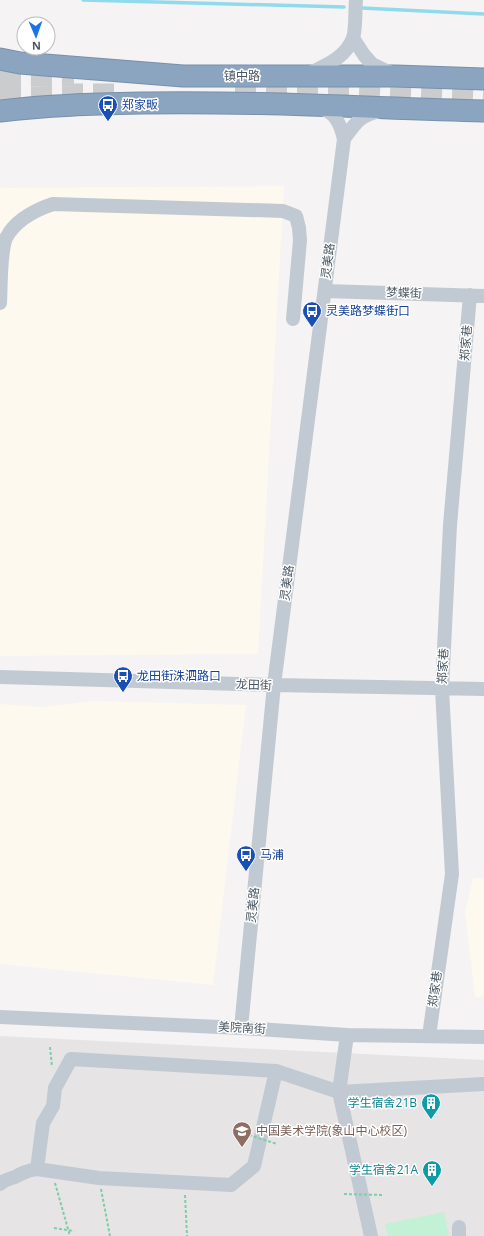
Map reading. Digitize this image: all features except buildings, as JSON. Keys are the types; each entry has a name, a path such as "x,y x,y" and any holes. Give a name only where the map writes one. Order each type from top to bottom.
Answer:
{"highway":[{"name":"镇中路","path":"0,59 20,63 183,76 396,76 484,80"},
{"path":"0,111 28,107 193,102 484,111"}],"street":[{"path":"305,76 326,66 342,55 353,38 356,0"},
{"path":"353,38 372,64 396,76"},
{"name":"灵美路","path":"241,1028 274,686 344,139 337,119 326,109 306,105"},
{"name":"灵美路","path":"344,139 356,123 366,115 388,109"},
{"path":"0,303 2,255 6,239 26,217 40,208 53,204 283,211 296,216 299,228 300,240 293,320"},
{"name":"梦蝶街","path":"324,291 484,296"},
{"name":"郑家巷","path":"429,1036 452,874 442,689 450,524 470,295"},
{"name":"龙田街","path":"0,677 274,686 484,689"},
{"name":"美院南街","path":"0,1018 241,1028 347,1035 484,1037"},
{"path":"347,1035 339,1092 371,1236"},
{"path":"36,1169 43,1123 53,1106 55,1088 71,1059 276,1071 339,1092 484,1084"},
{"path":"0,1184 4,1180 14,1178 23,1172 36,1169 99,1178 231,1185 254,1166 276,1071"}],"path":[{"path":"249,1135 277,1144"},
{"path":"52,1172 70,1236"},
{"path":"99,1178 110,1236"},
{"path":"185,1183 187,1236"},
{"path":"344,1194 382,1195"},
{"path":"54,1228 74,1231"}],"shaded area":[{"path":"284,186 258,654 0,656 0,188"},
{"path":"94,701 246,705 213,985 0,964 0,704 42,707"},
{"path":"473,878 484,878 484,997 475,997 465,912"},
{"name":"中国美术学院(象山中心校区)","path":"0,1036 484,1060 484,1236 0,1236"}],"green space":[{"path":"444,1212 449,1236 388,1236 385,1224"}],"waterway":[{"path":"83,0 344,7"},
{"path":"362,8 484,14"}],"tunnel":[{"path":"0,75 74,76"},
{"path":"235,93 350,93 484,99"},
{"path":"0,94 117,94"}],"place":[{"name":"郑家畈","path":"108,122"},
{"name":"灵美路梦蝶街口","path":"312,328"},
{"name":"龙田街洙泗路口","path":"123,693"},
{"name":"马浦","path":"246,872"},
{"name":"学生宿舍21B","path":"431,1120"},
{"name":"中国美术学院(象山中心校区)","path":"242,1148"},
{"name":"学生宿舍21A","path":"432,1187"}]}
